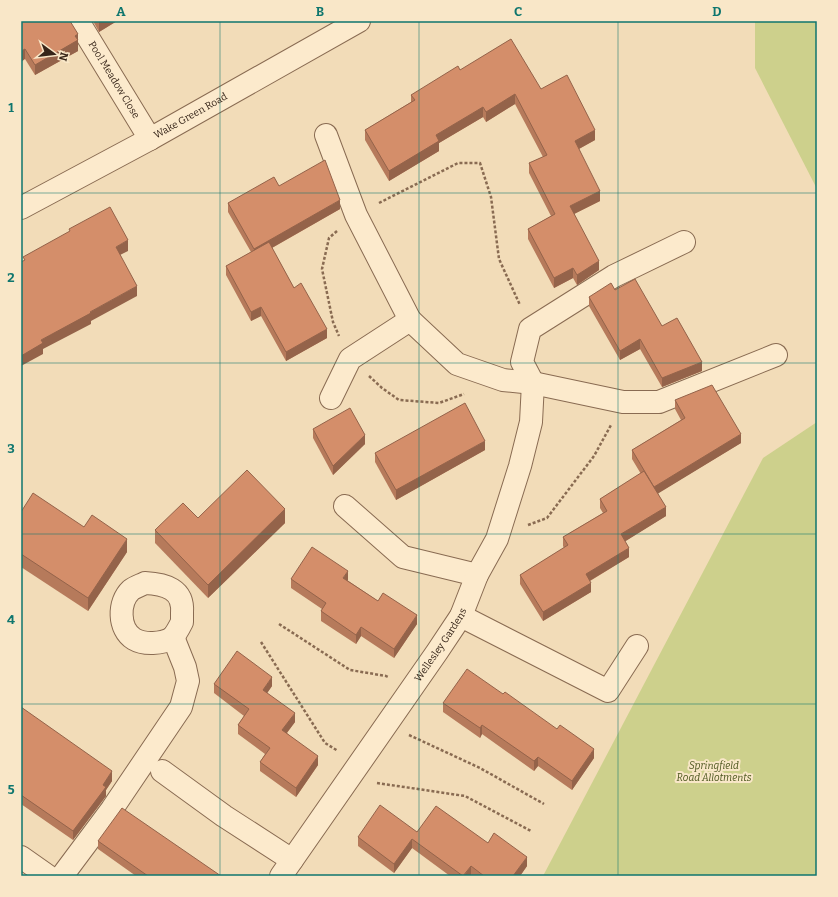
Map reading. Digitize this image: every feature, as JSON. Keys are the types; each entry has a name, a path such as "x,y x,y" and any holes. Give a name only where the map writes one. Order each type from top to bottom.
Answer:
{"street":[{"name":"Pool Meadow Close","path":"78,21 150,139"},
{"name":"Wake Green Road","path":"21,208 150,139 359,21"},
{"path":"326,135 356,215 410,320 457,364 503,380 532,383 623,402 659,402 776,355"},
{"path":"532,383 522,362 530,329 614,276 684,242"},
{"path":"331,398 350,359 410,320"},
{"name":"Wellesley Gardens","path":"289,870 461,616 477,575 497,538 520,466 531,422 532,383"},
{"path":"345,506 403,557 477,575"},
{"path":"461,616 608,691 637,646"},
{"path":"62,876 112,809 181,707 188,681 185,667 173,637"},
{"path":"162,771 224,816 289,870"},
{"path":"21,857 48,876"}],"path":[{"path":"497,538 548,518 594,456 623,402"},
{"path":"279,624 350,670 386,676 409,693"},
{"path":"261,642 325,743 354,772 465,796 531,831"},
{"path":"387,724 480,768 544,804"}],"green space":[{"path":"755,21 817,21 817,189 755,68"},
{"name":"Springfield Road Allotments","path":"817,422 817,876 543,876 763,458"}],"building":[{"path":"21,21 70,21 78,34 75,36 78,40 35,65 25,49 21,51"},
{"path":"511,39 541,89 567,75 595,130 575,141 600,191 570,206 599,261 577,275 573,268 554,278 528,229 555,214 529,163 547,155 515,94 486,112 483,107 436,135 439,141 389,171 365,130 415,100 411,95 458,66 460,70"},
{"path":"325,160 340,200 254,249 228,203 274,177 279,186"},
{"path":"110,207 128,240 116,247 137,286 41,340 43,343 21,356 21,262 25,260 23,257 70,231 69,229"},
{"path":"269,242 294,288 301,283 327,329 286,352 261,307 251,312 226,266"},
{"path":"635,279 662,326 677,318 702,362 662,378 640,339 620,351 589,297 611,283 615,290"},
{"path":"712,385 741,434 654,487 632,450 685,418 675,400"},
{"path":"465,403 485,441 396,490 375,453"},
{"path":"350,408 365,435 333,466 313,429"},
{"path":"247,470 285,509 208,585 155,530 183,503 198,518"},
{"path":"644,471 666,507 621,534 629,548 586,574 591,583 543,612 520,575 568,545 563,537 607,511 600,499"},
{"path":"33,493 84,527 92,515 127,539 88,598 21,554 21,512"},
{"path":"312,547 348,571 343,578 378,601 383,593 417,615 394,649 361,627 356,635 321,611 326,603 291,579"},
{"path":"237,651 272,677 263,690 295,713 282,730 318,756 296,788 260,762 270,748 238,725 249,709 214,684"},
{"path":"467,669 503,694 505,692 557,729 560,725 594,749 572,781 538,757 534,761 482,725 480,728 443,703"},
{"path":"21,707 112,771 103,785 106,787 73,831 21,795"},
{"path":"380,805 417,832 436,806 488,843 494,833 527,857 513,876 484,876 471,866 463,876 412,839 394,864 358,837"},
{"path":"122,808 221,876 148,876 98,841"}]}
